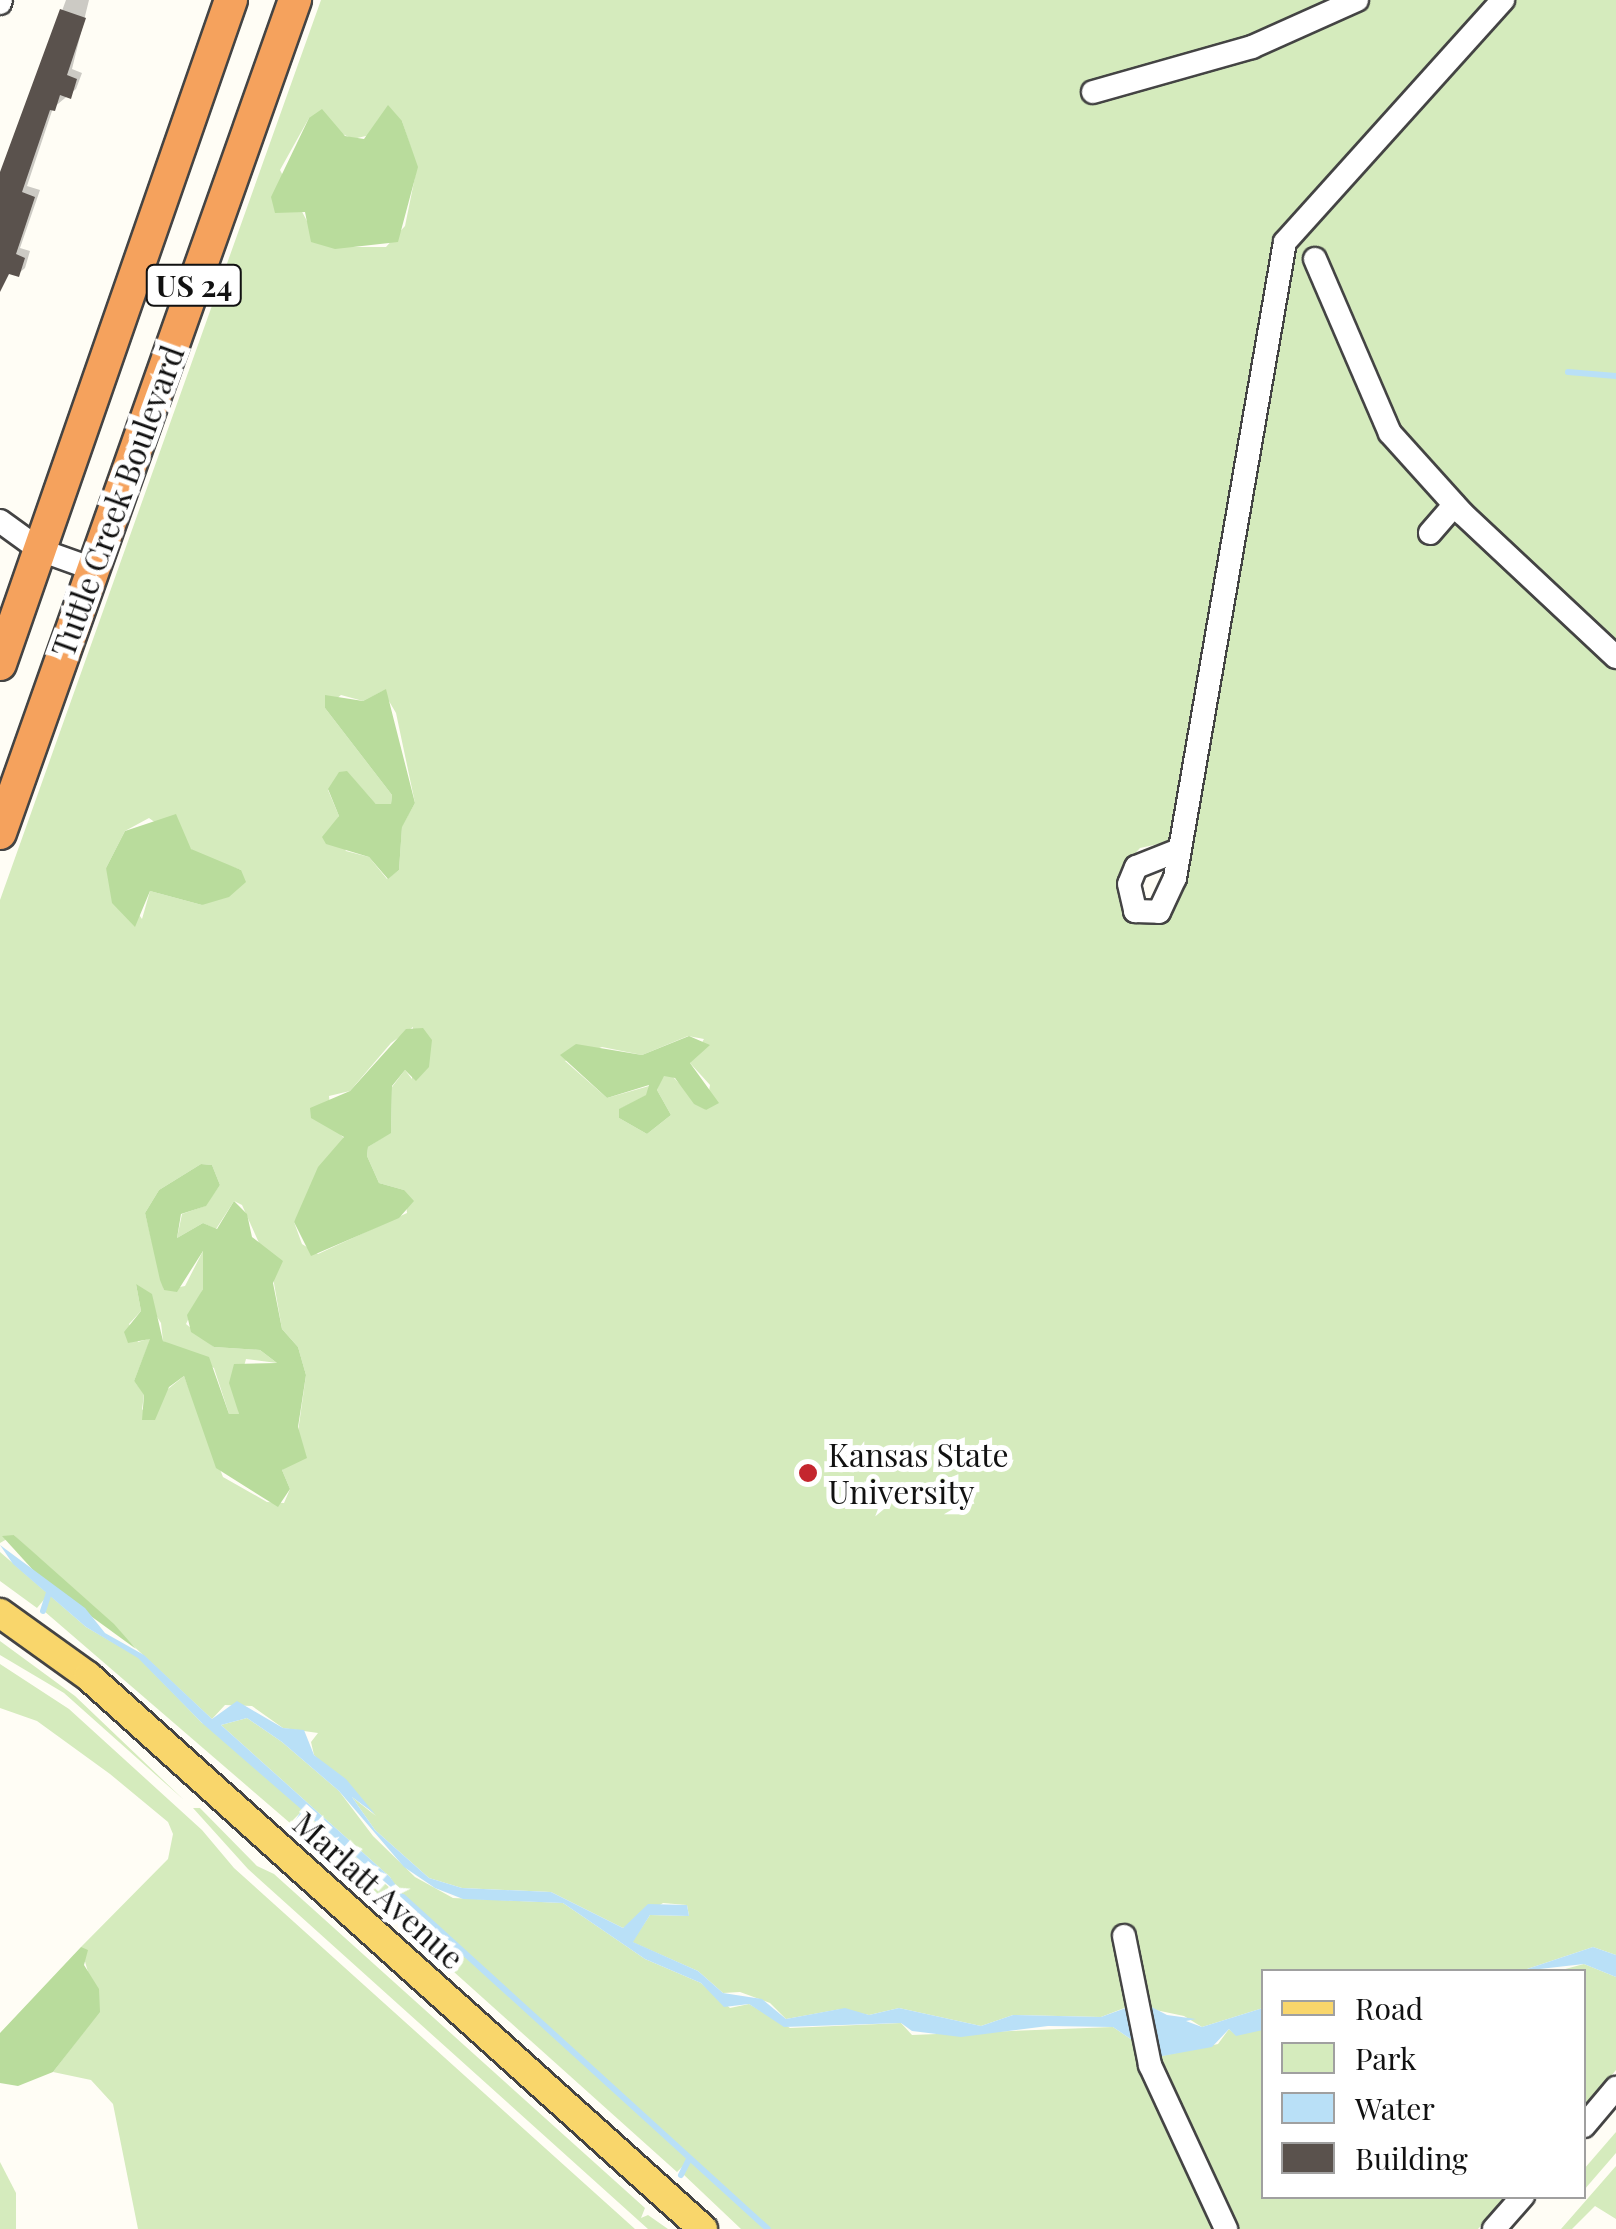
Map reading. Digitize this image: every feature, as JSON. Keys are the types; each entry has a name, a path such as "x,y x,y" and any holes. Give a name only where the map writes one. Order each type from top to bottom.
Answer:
{"highway":[{"name":"Tuttle Creek Boulevard","path":"0,664 231,0"},
{"name":"Tuttle Creek Boulevard","path":"0,833 295,0"}],"main road":[{"name":"Marlatt Avenue","path":"0,1614 88,1676 703,2229"}],"street":[{"path":"1094,92 1252,47 1358,0"},
{"path":"1179,850 1285,242 1503,0"},
{"path":"1315,259 1378,414 1454,505 1616,657"},
{"path":"1430,533 1454,505"},
{"path":"0,522 40,550 93,569"},
{"path":"1124,1936 1150,2065 1226,2229"},
{"path":"1586,2124 1616,2088"},
{"path":"1494,2229 1519,2199"}],"green space":[{"name":"Kansas State University","path":"321,0 1495,0 1287,225 1172,841 1140,848 1127,862 1122,897 1169,914 1291,241 1512,0 1616,0 1616,1955 1593,1947 1527,1969 1261,1969 1261,2009 1202,2027 1184,2016 1132,2005 1101,2017 1013,2015 981,2026 899,2008 869,2015 841,2009 786,2019 770,2003 740,1992 723,1993 698,1971 632,1942 650,1915 689,1916 687,1905 663,1903 623,1928 551,1892 462,1888 429,1878 375,1830 352,1797 376,1816 314,1755 311,1742 318,1733 283,1728 252,1706 225,1705 212,1719 14,1535 0,1543 0,900","holes":["309,118 353,139 370,135 378,120 402,121 417,167 405,226 386,247 344,247 308,223 280,170","383,691 396,713 415,803 402,826 399,870 387,879 369,857 346,851 333,826 339,816 328,790 347,772 376,804 391,804 392,795 325,708 341,695 363,701","149,818 199,855 241,870 202,905 150,891 142,919 106,868 125,831","413,1027 412,1079 405,1070 392,1087 391,1132 368,1147 367,1156 379,1183 404,1190 407,1213 318,1254 302,1244 294,1222 344,1138 332,1126 329,1096 350,1091 391,1043","688,1036 704,1039 690,1063 710,1085 706,1110 670,1074 663,1076 657,1090 671,1115 647,1134 619,1118 620,1109 647,1095 649,1086 607,1098 565,1061 602,1047 642,1055","201,1164 212,1165 220,1185 205,1206 182,1214 177,1238 203,1223 216,1229 234,1201 242,1205 272,1272 282,1329 298,1347 306,1375 294,1460 282,1470 290,1489 284,1503 267,1502 223,1477 184,1376 142,1410 144,1394 134,1381 151,1338 138,1342 129,1324 141,1311 136,1284 161,1323 163,1341 214,1368 229,1414 239,1414 236,1396 246,1359 277,1363 260,1350 214,1347 186,1324 203,1289 203,1251 185,1286 164,1290 145,1213 159,1190"]},
{"path":"388,105 402,121 418,167 398,242 335,249 311,242 305,212 275,213 271,197 309,118 322,109 345,136 364,139"},
{"path":"386,689 415,803 402,827 399,870 388,879 369,857 326,844 322,837 339,816 328,789 339,772 347,771 376,804 391,804 392,795 325,708 325,695 363,701"},
{"path":"176,814 191,849 241,870 246,882 229,897 202,905 150,891 135,927 112,903 106,868 125,831"},
{"path":"423,1028 432,1040 429,1067 416,1081 405,1070 392,1086 391,1133 368,1147 367,1156 379,1183 404,1190 414,1201 399,1218 311,1256 294,1222 318,1167 344,1137 311,1118 310,1108 350,1091 406,1029"},
{"path":"689,1036 710,1045 690,1063 719,1103 706,1110 694,1104 675,1078 664,1076 657,1090 671,1115 647,1134 619,1118 619,1109 646,1095 649,1085 607,1098 560,1055 576,1044 642,1055"},
{"path":"201,1164 212,1165 220,1185 206,1206 181,1214 177,1238 203,1223 217,1229 234,1201 247,1214 252,1237 283,1261 273,1283 282,1329 298,1347 306,1375 298,1427 307,1458 282,1470 290,1489 278,1507 216,1468 184,1376 169,1387 155,1420 142,1420 144,1395 134,1381 150,1339 128,1343 124,1332 141,1311 136,1284 152,1294 163,1341 209,1357 229,1414 239,1414 229,1383 234,1364 277,1363 260,1350 214,1347 191,1332 187,1315 203,1289 203,1251 177,1292 164,1290 160,1280 145,1213 159,1190"},
{"path":"14,1535 114,1624 136,1649 44,1582 2,1536"},
{"path":"0,1552 86,1627 138,1657 202,1723 214,1727 404,1901 390,1877 221,1725 247,1718 282,1742 339,1791 373,1836 415,1877 453,1898 563,1903 645,1959 701,1983 730,2008 749,2004 790,2028 901,2023 912,2035 1113,2027 1157,2057 1218,2044 1229,2029 1236,2035 1261,2027 1261,2199 1504,2199 1478,2229 741,2229 683,2174 687,2162 677,2172 307,1840 296,1824 301,1812 290,1823 44,1611 47,1596 37,1608 0,1581"},
{"path":"0,1641 75,1696 184,1800 64,1693 0,1655"},
{"path":"0,1664 69,1709 202,1830 234,1868 635,2229 138,2229 113,2104 91,2080 53,2072 99,2012 81,1947 168,1859 173,1834 168,1822 110,1774 37,1721 0,1708"},
{"path":"193,1808 200,1808 257,1866 274,1874 645,2208 641,2218 648,2215 668,2229 648,2229 248,1869"},
{"path":"81,1947 88,1950 84,1965 99,1989 100,2012 53,2072 18,2086 0,2083 0,2033"},
{"path":"1584,1964 1616,1977 1616,2070 1586,2106 1586,1969 1565,1969"},
{"path":"1616,2132 1616,2153 1586,2188 1586,2167"},
{"path":"0,2162 16,2193 16,2229 0,2229"},
{"path":"1616,2166 1616,2219 1595,2206 1572,2229 1561,2229"}],"water":[{"path":"0,1545 85,1608 105,1633 144,1655 212,1719 237,1701 283,1728 304,1730 314,1755 346,1779 375,1814 352,1797 375,1830 429,1878 462,1888 551,1892 623,1928 648,1904 687,1905 689,1916 650,1915 633,1942 698,1971 723,1993 762,1999 786,2019 845,2008 869,2015 899,2008 981,2026 1013,2015 1101,2017 1142,2002 1167,2015 1196,2019 1186,2021 1202,2027 1261,2009 1261,2030 1236,2036 1229,2029 1212,2047 1157,2057 1113,2027 1048,2026 961,2037 912,2031 901,2023 784,2027 749,2004 724,2007 701,1983 645,1959 563,1903 463,1899 435,1888 404,1867 339,1791 282,1742 247,1718 221,1725 390,1877 408,1902 202,1723 138,1658 86,1627 13,1564"},
{"path":"1593,1947 1616,1955 1616,1977 1584,1964 1527,1969"}],"building":[{"path":"60,9 86,18 67,75 77,79 71,99 60,95 55,111 50,110 22,192 35,197 16,254 25,258 19,277 9,274 0,292 0,172"}],"waterway":[{"path":"1568,372 1616,376"},
{"path":"43,1611 50,1590"},
{"path":"295,1827 307,1807"},
{"path":"403,1897 768,2229"},
{"path":"681,2175 689,2159"}],"place":[{"name":"Kansas State University","path":"808,1473"}]}
